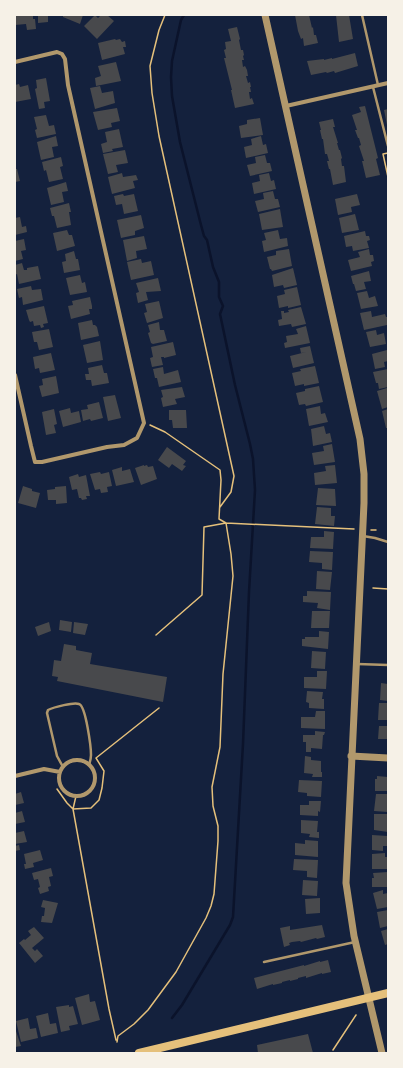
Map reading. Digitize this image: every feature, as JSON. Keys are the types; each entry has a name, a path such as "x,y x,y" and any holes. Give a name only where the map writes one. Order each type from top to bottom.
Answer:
{"main road":[{"path":"140,1053 153,1052 388,992"}],"street":[{"path":"265,15 360,439 364,474 346,883 356,942 382,1053"},
{"path":"15,62 57,52 62,54 65,59 68,84 144,423 137,438 124,445 107,447 42,462 36,462 15,375"},
{"path":"286,106 388,83"},
{"path":"352,756 388,758"},
{"path":"76,760 85,762 89,765 94,772 94,781 91,788 84,794 76,796 66,792 62,788 59,777 60,772 66,763 76,760"},
{"path":"15,776 44,769 60,772"}],"lane":[{"path":"362,15 378,85"},
{"path":"372,86 388,146"},
{"path":"362,536 388,542"},
{"path":"356,664 388,665"},
{"path":"63,767 57,756 47,713 48,710 52,708 76,704 83,706 91,754 89,765"},
{"path":"264,962 356,942"}],"path":[{"path":"165,15 159,30 150,66 152,93 159,136 234,476 231,492 220,507"},
{"path":"388,153 383,154 388,176"},
{"path":"76,796 73,809 109,1009 117,1042 118,1036 134,1024 148,1010 176,972 206,918 214,894 218,834 213,806 212,787 220,748 223,674 233,576 232,554 226,523 219,519 221,480 220,470 165,432 144,423"},
{"path":"156,635 202,595 204,527 231,523 354,529"},
{"path":"371,530 376,530"},
{"path":"373,588 388,589"},
{"path":"56,789 73,809 91,808 99,800 104,771 96,758 159,708"},
{"path":"333,1050 356,1016"}],"building":[{"path":"15,15 33,15 36,29 27,30 26,24 15,25"},
{"path":"38,15 54,16 48,16 48,22 38,23"},
{"path":"63,15 83,15 80,24 63,17"},
{"path":"95,15 98,18 101,15 107,15 114,21 97,39 84,26"},
{"path":"295,15 309,15 314,35 316,35 318,43 304,46 303,38 301,39 298,31"},
{"path":"336,15 349,15 353,39 339,42"},
{"path":"237,27 241,50 243,50 244,55 244,60 242,60 243,67 245,66 247,70 248,76 246,76 251,87 251,92 249,92 250,99 252,98 254,104 235,108 224,58 226,58 224,50 226,49 225,42 231,41 228,29"},
{"path":"120,39 122,42 125,41 126,47 123,47 125,54 102,60 98,43"},
{"path":"355,53 358,66 335,73 334,71 311,75 307,61 332,59"},
{"path":"116,62 121,81 96,86 95,78 101,76 98,66"},
{"path":"46,78 50,101 44,102 45,108 39,109 35,89 37,88 36,80"},
{"path":"19,84 20,87 28,85 31,99 15,102 15,85"},
{"path":"100,86 102,93 113,91 115,103 95,109 90,88"},
{"path":"365,106 378,158 376,159 380,175 366,178 362,161 364,161 359,146 361,145 355,130 357,130 352,115 361,112 359,107"},
{"path":"117,108 120,121 111,123 112,127 98,130 93,112"},
{"path":"388,109 388,125 387,125 384,110"},
{"path":"46,115 49,126 54,125 56,134 37,138 35,130 37,129 34,117"},
{"path":"260,118 263,135 241,138 239,126 247,124 247,120"},
{"path":"333,119 335,127 333,127 342,158 342,166 344,166 346,182 333,185 327,161 329,161 327,154 325,154 319,122"},
{"path":"119,129 123,147 112,149 113,151 103,153 101,144 107,142 105,132"},
{"path":"56,136 58,146 52,147 54,157 41,160 37,142"},
{"path":"261,136 263,145 266,144 268,153 246,158 244,147 252,145 251,139"},
{"path":"125,150 128,163 116,165 118,172 108,174 103,154"},
{"path":"265,155 267,163 270,163 272,171 250,176 247,165 256,163 255,157"},
{"path":"61,157 63,166 60,167 63,179 49,182 42,162"},
{"path":"15,169 17,169 20,181 15,182"},
{"path":"122,173 123,177 136,175 138,180 133,181 135,188 112,194 108,177"},
{"path":"269,173 271,181 274,180 276,189 254,194 252,183 260,181 259,175"},
{"path":"66,182 68,191 62,192 64,202 51,205 47,188"},
{"path":"273,191 275,199 278,199 280,207 258,212 255,201 264,199 263,193"},
{"path":"123,194 124,196 134,194 138,211 124,214 122,204 116,205 114,196"},
{"path":"357,194 360,205 351,207 352,212 338,215 335,199"},
{"path":"69,203 71,225 57,228 50,208"},
{"path":"280,209 283,227 262,230 259,214"},
{"path":"355,214 359,230 342,233 339,218"},
{"path":"141,215 144,228 135,231 135,235 121,238 117,220"},
{"path":"20,217 22,227 26,226 27,232 15,235 15,218"},
{"path":"67,230 69,235 72,235 75,246 57,251 53,233"},
{"path":"278,230 280,239 287,238 288,246 264,252 262,241 266,240 264,233"},
{"path":"365,231 366,236 369,236 370,240 367,241 369,248 353,251 352,246 346,247 344,236"},
{"path":"144,236 147,249 136,251 137,258 127,261 123,240"},
{"path":"24,239 26,250 21,251 23,259 15,261 15,241"},
{"path":"289,249 292,266 272,271 270,269 267,257 276,255 276,251"},
{"path":"369,249 370,255 373,255 374,261 371,262 372,266 351,271 348,260 360,257 358,252"},
{"path":"74,251 76,259 78,259 80,270 64,273 62,262 66,261 65,254"},
{"path":"141,259 142,263 151,261 154,275 131,280 127,262"},
{"path":"22,263 24,270 38,266 41,279 19,284 17,274 15,275 15,265"},
{"path":"293,268 297,285 284,288 283,285 274,287 272,275"},
{"path":"369,271 371,281 364,282 366,289 356,291 351,276"},
{"path":"80,275 82,283 85,282 87,292 70,295 66,278"},
{"path":"158,278 161,291 146,292 148,300 138,303 136,293 139,292 136,283"},
{"path":"31,286 32,290 41,289 43,300 23,305 22,297 19,298 17,289"},
{"path":"297,287 301,305 288,308 288,306 279,308 277,296 285,294 284,290"},
{"path":"367,291 369,298 375,296 378,306 361,309 357,293"},
{"path":"90,297 92,309 89,309 90,314 71,319 68,306 73,305 72,301"},
{"path":"159,301 163,318 147,323 144,313 147,312 145,304"},
{"path":"44,306 48,323 43,324 44,327 41,328 40,325 34,326 33,321 30,322 29,320 26,310"},
{"path":"301,307 306,324 292,327 291,324 279,326 278,320 282,319 281,311 284,311 284,313 289,312 288,310"},
{"path":"371,311 372,317 385,314 386,317 388,317 387,325 364,330 360,313"},
{"path":"92,320 93,325 97,327 99,336 81,340 78,323"},
{"path":"159,322 160,330 164,330 167,341 153,344 151,343 148,333 150,332 148,325"},
{"path":"306,326 310,343 285,348 284,343 287,342 286,336 298,334 296,329"},
{"path":"49,329 53,347 39,350 37,342 34,342 32,332"},
{"path":"376,330 377,335 384,333 386,344 370,347 366,332"},
{"path":"100,341 103,360 87,363 83,345"},
{"path":"173,342 176,355 164,358 161,357 163,365 152,367 150,358 153,357 151,347"},
{"path":"310,346 314,363 293,368 290,356 306,352 301,353 300,348"},
{"path":"387,350 388,361 384,362 385,367 375,369 372,354"},
{"path":"51,353 55,370 40,373 39,368 35,369 33,357"},
{"path":"102,365 104,373 107,373 109,383 92,386 91,380 86,380 85,374 89,374 88,368"},
{"path":"315,366 319,383 295,386 292,373 301,371 300,369"},
{"path":"163,367 164,374 178,370 181,382 159,387 153,369"},
{"path":"388,369 388,387 379,389 373,372"},
{"path":"56,376 59,393 42,397 39,386 43,385 42,379"},
{"path":"319,386 323,402 306,406 305,404 299,405 296,393 305,391 305,389"},
{"path":"182,387 185,397 175,399 177,404 163,407 161,390"},
{"path":"387,388 388,407 382,409 377,391"},
{"path":"115,395 121,418 108,421 103,397"},
{"path":"99,402 103,418 83,421 81,410 88,409 87,405"},
{"path":"320,406 321,414 325,413 328,422 309,426 306,409"},
{"path":"70,408 71,413 79,411 81,422 63,427 59,411"},
{"path":"54,409 57,424 54,425 56,433 46,435 42,412"},
{"path":"388,409 388,428 386,428 382,411"},
{"path":"169,410 186,410 187,428 173,428 172,420 169,420"},
{"path":"324,426 326,434 330,433 332,442 313,446 311,429"},
{"path":"332,444 335,462 314,465 312,453 324,451 323,446"},
{"path":"167,447 186,461 183,465 186,466 182,471 172,464 169,468 158,460"},
{"path":"147,465 148,467 153,466 157,479 141,485 135,468"},
{"path":"335,465 337,483 315,485 314,473 326,471 325,466"},
{"path":"122,467 122,471 130,469 134,482 116,486 112,470"},
{"path":"100,472 101,474 109,472 112,486 107,487 108,492 101,493 100,489 95,490 90,474"},
{"path":"78,474 79,477 86,475 90,496 86,496 87,499 82,500 79,498 77,489 72,490 69,477"},
{"path":"23,486 40,493 36,508 18,503"},
{"path":"66,486 67,503 56,504 56,500 48,500 47,490 55,489 55,487"},
{"path":"318,488 335,489 336,506 316,505"},
{"path":"317,507 331,508 331,516 335,516 334,526 315,524"},
{"path":"324,531 334,532 333,549 310,548 311,537 324,537"},
{"path":"310,551 333,552 332,570 322,569 322,563 309,562"},
{"path":"317,571 332,572 330,590 316,589"},
{"path":"307,591 331,592 330,610 317,608 318,603 303,602 303,596 307,596"},
{"path":"312,611 330,611 329,628 311,628"},
{"path":"60,620 72,622 71,632 59,630"},
{"path":"49,622 51,631 38,636 35,627"},
{"path":"74,622 88,624 85,635 73,633"},
{"path":"319,631 329,632 328,649 302,646 302,639 305,639 305,637 319,637"},
{"path":"64,644 76,646 76,650 92,653 90,664 167,677 163,702 57,681 58,677 52,676 54,660 61,661"},
{"path":"312,651 326,652 325,669 311,668"},
{"path":"317,671 327,671 326,689 304,688 304,677 317,677"},
{"path":"381,683 388,684 388,701 380,700"},
{"path":"307,691 323,692 322,699 324,699 324,709 309,708 309,703 306,702"},
{"path":"379,703 388,703 388,720 378,720"},
{"path":"316,711 325,711 325,729 301,728 301,717 315,717"},
{"path":"379,726 388,726 388,739 378,739"},
{"path":"315,731 325,732 323,735 322,749 311,748 311,752 306,752 306,742 303,742 303,735 315,735"},
{"path":"305,756 311,757 311,760 321,761 322,777 312,777 313,774 304,773"},
{"path":"377,776 388,777 388,791 375,791 375,779 377,779"},
{"path":"299,780 322,781 321,797 307,796 307,793 298,792"},
{"path":"21,792 24,803 15,805 15,794"},
{"path":"376,794 388,794 388,812 374,811"},
{"path":"309,801 321,801 318,816 300,815 300,805 309,805"},
{"path":"22,811 25,822 15,824 15,813"},
{"path":"374,814 388,814 388,832 374,830"},
{"path":"301,820 318,821 317,832 319,832 319,838 309,837 310,834 301,833"},
{"path":"24,831 27,842 15,844 15,833"},
{"path":"372,835 388,836 388,846 383,846 383,851 372,850"},
{"path":"305,840 318,841 318,857 295,855 295,843 305,844"},
{"path":"19,845 20,850 15,851 15,846"},
{"path":"40,850 43,860 33,863 34,867 25,869 24,864 26,864 24,854"},
{"path":"385,853 385,857 388,857 388,869 372,869 372,854"},
{"path":"294,859 318,860 317,878 307,877 307,871 293,870"},
{"path":"51,868 53,876 49,877 51,886 48,887 49,891 40,894 38,879 34,880 32,873"},
{"path":"388,872 388,887 372,887 372,878 374,878 373,873"},
{"path":"303,880 318,881 317,896 302,895"},
{"path":"383,890 383,894 388,893 388,907 377,909 373,893"},
{"path":"320,898 320,913 306,914 305,899"},
{"path":"43,900 58,903 52,923 41,922 42,916 44,916 45,908 41,907"},
{"path":"388,910 388,926 380,928 377,912"},
{"path":"322,925 325,937 301,942 292,942 289,943 290,945 284,947 280,928 290,926 290,930"},
{"path":"34,927 44,938 32,948 35,951 37,949 43,956 35,963 19,943 31,935 28,931"},
{"path":"388,929 388,944 385,945 381,931"},
{"path":"328,960 331,972 306,978 306,976 257,989 254,978"},
{"path":"89,994 90,1002 95,1001 100,1020 82,1025 75,998"},
{"path":"69,1005 69,1007 73,1006 78,1024 69,1026 70,1030 61,1032 56,1007"},
{"path":"48,1013 50,1024 56,1023 58,1033 41,1037 36,1016"},
{"path":"28,1018 30,1029 36,1028 38,1038 21,1042 16,1021"},
{"path":"15,1028 21,1046 15,1047"},
{"path":"308,1034 313,1053 258,1053 257,1045"}],"waterway":[{"path":"172,1018 182,1005 230,925 233,917 255,490 253,459 220,314 223,306 219,297 219,282 213,267 207,240 204,236 180,142 172,96 172,61 181,20 184,15"}]}
